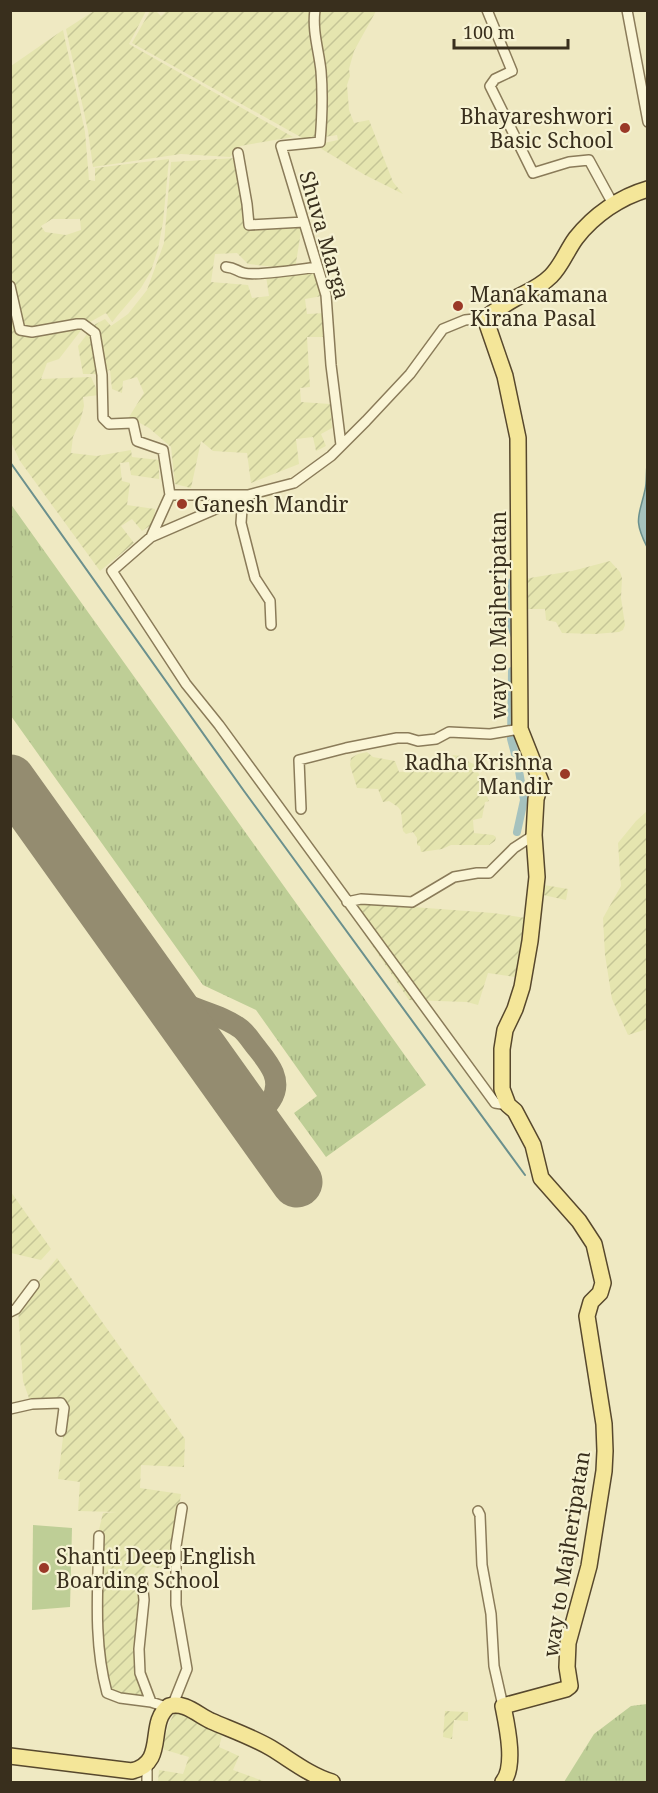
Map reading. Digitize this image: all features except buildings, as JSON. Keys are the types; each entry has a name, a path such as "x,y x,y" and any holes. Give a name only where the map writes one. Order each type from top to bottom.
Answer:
{"main road":[{"path":"485,318 517,298 536,290 552,276 564,261 575,239 613,204 648,189"},
{"name":"way to Majheripatan","path":"485,318 505,376 518,438 520,729 541,782 536,799 534,835 537,877 530,941 522,987 506,1030 502,1049 502,1089 508,1105 515,1111 533,1145 541,1178 584,1227 594,1244 603,1283 600,1293 591,1302 587,1316 604,1424 604,1471 589,1566 568,1643 567,1667 570,1686 503,1706"},
{"path":"10,1756 132,1771 147,1765 154,1748 160,1716 170,1706 185,1707 212,1721 239,1731 275,1750 308,1772 332,1782"},
{"path":"502,1782 509,1770 508,1731 503,1706"}],"street":[{"name":"Shuva Marga","path":"315,10 315,31 321,71 320,142 281,146 326,295 331,365 341,445"},
{"path":"488,10 512,71 495,79 490,86 534,173 569,162 589,160 613,204"},
{"path":"627,10 648,122"},
{"path":"238,153 249,225 304,222"},
{"path":"226,267 235,268 244,273 298,271 317,267"},
{"path":"10,286 20,330 32,332 83,324 95,333 102,375 103,418 109,424 133,423 137,441 163,450 170,495 151,537"},
{"path":"485,318 465,320 443,329 410,374 331,456 294,483 248,495 151,537 114,568 113,573 186,684 495,1103 508,1105"},
{"path":"170,495 248,495"},
{"path":"248,495 242,508 241,523 255,578 270,601 271,625"},
{"path":"301,809 299,760 397,738 418,741 436,739 449,732 490,734 520,729"},
{"path":"347,902 361,898 412,902 454,878 489,873 514,848 534,835"},
{"path":"10,1312 16,1309 33,1285"},
{"path":"10,1409 32,1404 61,1403 64,1408 61,1431"},
{"path":"99,1536 97,1634 100,1667 107,1693 120,1698 170,1706 187,1669 176,1605 176,1546 182,1508"},
{"path":"477,1510 480,1515 482,1565 491,1614 494,1666 503,1706"},
{"path":"142,1580 144,1600 140,1673 151,1702"},
{"path":"147,1765 147,1782"}],"green space":[{"path":"165,10 195,11 196,13 208,10 376,11 354,51 349,69 350,76 347,85 349,110 354,123 369,120 393,182 403,194 365,175 315,145 338,140 337,135 306,140 132,43 150,11 156,11 161,16"},
{"path":"94,11 146,11 129,44 293,137 240,146 230,157 181,154 93,167 88,131 66,29"},
{"path":"63,30 85,132 89,180 95,181 95,168 169,159 163,222 151,271 141,288 112,322 106,313 85,325 59,359 47,363 41,379 91,377 99,395 83,397 84,406 73,437 71,453 97,456 131,450 132,457 159,460 159,479 131,475 129,462 120,463 122,481 130,483 127,505 155,509 154,523 142,531 132,519 121,526 134,543 100,571 20,461 11,442 11,66","holes":["52,219 80,219 81,230 66,235 45,232 41,226"]},
{"path":"236,158 245,229 302,225 295,269 248,264 237,253 215,254 211,282 248,285 252,298 269,296 266,276 315,272 322,296 305,299 307,314 325,313 328,337 307,337 310,387 300,388 301,402 330,404 332,428 321,434 326,446 316,451 313,437 296,439 299,464 251,483 247,453 213,451 201,441 191,488 175,484 171,447 149,428 129,417 144,393 137,377 123,381 122,393 112,389 110,370 83,374 78,346 94,325 105,319 111,326 128,314 147,290 164,243 171,162"},
{"path":"10,503 426,1085 326,1157 294,1113 317,1096 256,1010 203,985 11,716"},
{"path":"610,561 620,572 622,578 621,598 625,625 623,630 595,634 562,633 556,622 546,620 545,609 526,609 524,579 572,571"},
{"path":"367,752 373,757 395,761 399,772 411,771 449,760 453,755 461,756 476,765 480,778 489,786 487,796 489,801 485,802 482,818 473,820 474,833 493,835 496,837 495,841 489,845 451,845 442,849 421,852 413,832 406,834 403,831 401,811 398,807 389,801 383,802 378,789 357,788 350,765 351,758"},
{"path":"647,811 647,1029 628,1035 612,999 605,955 603,918 621,886 618,843"},
{"path":"544,885 568,889 566,900 543,895"},
{"path":"360,903 493,913 526,918 515,977 488,973 478,1005 467,1002 409,1000 353,917"},
{"path":"11,1192 51,1249 41,1260 11,1253"},
{"path":"57,1258 185,1439 184,1467 141,1465 140,1488 181,1494 172,1570 146,1566 142,1580 139,1649 151,1702 107,1693 100,1667 97,1538 103,1513 117,1512 78,1511 80,1482 58,1479 67,1404 62,1399 30,1401 23,1381 18,1308"},
{"path":"33,1525 72,1528 70,1607 32,1610"},
{"path":"647,1704 647,1782 564,1782 594,1734 631,1706"},
{"path":"175,1711 223,1732 219,1747 239,1756 233,1770 266,1782 158,1782 159,1770 183,1774 189,1757 162,1749"},
{"path":"445,1711 468,1712 468,1721 454,1720 452,1739 443,1737"}],"water":[{"path":"647,465 647,547 638,518 646,487"}],"waterway":[{"path":"10,462 244,791 525,1175"},
{"path":"512,582 511,625 515,637"},
{"path":"512,671 511,739 524,800 517,832"}],"taxiway":[{"path":"150,976 178,1001 224,1019 245,1033 273,1072 275,1093 269,1103 252,1114 237,1113 228,1109 219,1094 208,1057"}],"runway":[{"path":"10,780 297,1182"}],"place":[{"name":"Bhayareshwori Basic School","path":"625,128"},
{"name":"Manakamana Kirana Pasal","path":"458,306"},
{"name":"Ganesh Mandir","path":"182,504"},
{"name":"Radha Krishna Mandir","path":"565,774"},
{"name":"Shanti Deep English Boarding School","path":"44,1568"}]}
